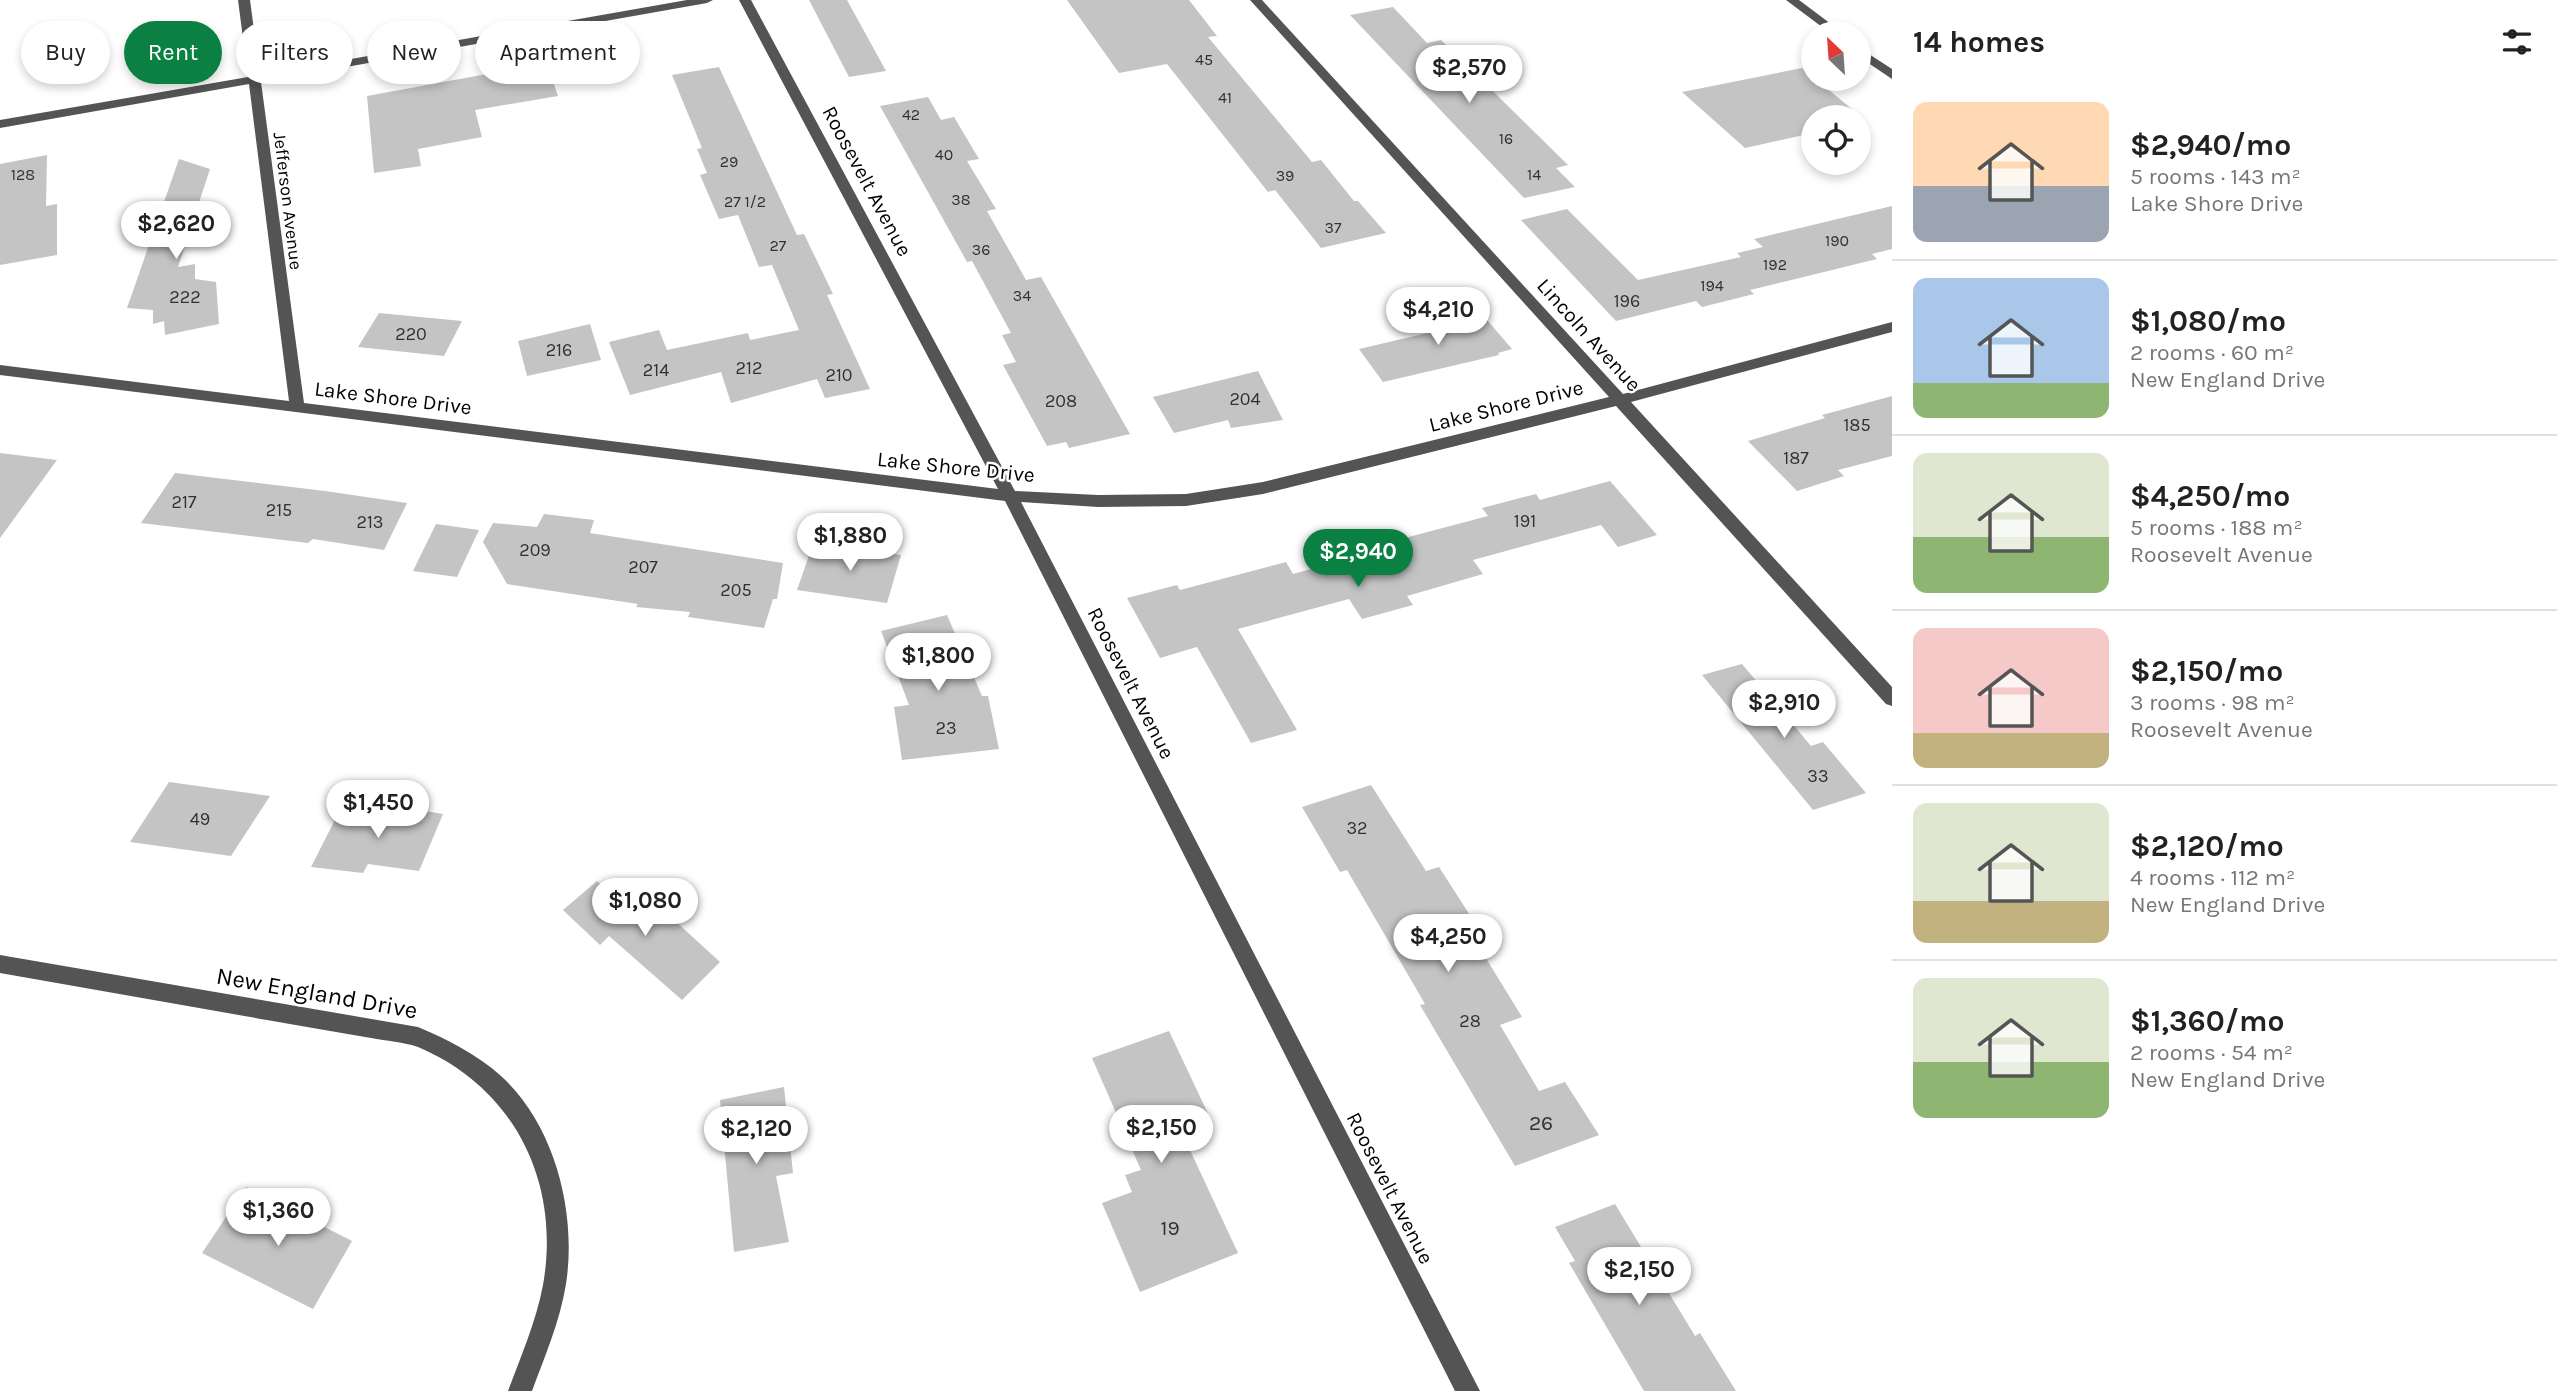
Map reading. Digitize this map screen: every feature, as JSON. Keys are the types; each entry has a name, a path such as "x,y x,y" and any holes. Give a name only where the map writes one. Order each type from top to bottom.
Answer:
{"street":[{"name":"Jefferson Avenue","path":"244,0 247,21"},
{"path":"353,63 707,0"},
{"name":"Roosevelt Avenue","path":"745,0 1010,496 1468,1391"},
{"name":"Lincoln Avenue","path":"1256,0 1892,699"},
{"path":"1792,0 1821,21"},
{"path":"1871,60 1892,75"},
{"path":"0,124 236,83"},
{"name":"Jefferson Avenue","path":"255,84 297,407"},
{"name":"Lake Shore Drive","path":"0,370 1010,496 1098,501 1198,498 1263,488 1619,400 1892,327"},
{"name":"New England Drive","path":"0,964 418,1037 462,1058 502,1090 523,1118 539,1148 550,1182 556,1220 557,1261 549,1310 520,1391"}],"building":[{"path":"809,0 847,0 886,71 849,77"},
{"path":"1067,0 1189,0 1217,36 1208,37 1312,162 1321,160 1354,201 1358,201 1386,233 1321,248 1275,190 1268,192 1167,64 1119,73"},
{"path":"1393,7 1427,43 1441,40 1568,165 1556,168 1575,187 1524,198 1350,15"},
{"path":"719,67 797,235 804,234 833,294 827,295 870,389 825,398 817,379 731,403 721,372 630,395 609,342 659,330 667,350 748,333 750,340 799,330 772,265 759,267 738,215 719,219 700,175 707,173 697,149 702,148 672,75"},
{"path":"1801,68 1801,91 1830,91 1847,105 1801,105 1801,136 1745,148 1682,92"},
{"path":"475,76 475,84 554,84 558,96 475,110 482,137 418,149 421,166 374,173 367,96 432,84 461,84 461,79"},
{"path":"928,97 941,120 954,117 979,159 967,161 996,209 987,211 1026,280 1041,277 1130,434 1069,448 1066,442 1047,446 1003,365 1016,362 1002,335 1011,333 972,261 967,262 880,106"},
{"path":"47,155 46,206 57,204 57,255 0,265 0,164"},
{"path":"179,159 210,169 178,267 195,264 195,279 216,282 219,324 165,335 164,321 153,324 153,310 127,308"},
{"path":"1892,206 1892,249 1872,254 1877,259 1750,290 1754,294 1702,307 1696,301 1616,321 1521,220 1567,209 1638,280 1741,257 1737,253 1763,247 1754,239"},
{"path":"1475,306 1512,349 1498,353 1499,355 1383,382 1359,349 1449,328 1438,315"},
{"path":"379,313 462,321 444,356 358,347"},
{"path":"590,324 601,360 527,376 518,341"},
{"path":"1258,371 1283,420 1231,428 1228,420 1174,433 1153,397"},
{"path":"1892,396 1892,456 1838,470 1844,476 1797,491 1748,441 1825,418 1822,415"},
{"path":"0,453 57,460 0,538"},
{"path":"175,473 407,503 384,550 313,539 308,543 141,523"},
{"path":"1610,481 1657,535 1618,547 1601,525 1473,560 1483,574 1407,596 1413,605 1362,619 1349,599 1238,629 1297,730 1251,743 1197,647 1160,658 1127,598 1177,585 1180,590 1286,562 1293,574 1404,544 1401,539 1488,516 1482,508 1536,494 1540,500"},
{"path":"544,514 594,520 590,533 783,563 777,599 773,599 764,628 688,617 690,612 636,607 638,604 507,584 483,542 493,523 537,527"},
{"path":"436,524 479,530 457,577 413,571"},
{"path":"813,544 901,555 887,603 797,590"},
{"path":"947,615 982,696 988,696 999,749 902,760 894,707 909,705 881,631"},
{"path":"1742,664 1811,746 1823,742 1866,793 1813,810 1702,675"},
{"path":"169,782 270,796 231,856 130,842"},
{"path":"1371,785 1426,871 1439,867 1482,934 1473,937 1522,1017 1500,1025 1539,1091 1565,1082 1599,1135 1515,1166 1420,1005 1425,1004 1347,870 1340,872 1302,807"},
{"path":"342,806 398,815 401,807 443,814 419,871 368,864 363,873 311,867"},
{"path":"597,881 633,912 626,919 650,898 720,962 682,1000 609,936 600,945 563,910"},
{"path":"1169,1031 1212,1122 1182,1133 1238,1253 1140,1292 1102,1203 1132,1192 1125,1175 1141,1170 1092,1058"},
{"path":"784,1087 793,1173 776,1176 789,1242 734,1252 720,1100"},
{"path":"246,1187 352,1241 313,1309 202,1253"},
{"path":"1615,1204 1695,1336 1700,1333 1736,1391 1644,1391 1569,1263 1575,1261 1555,1227"}]}
